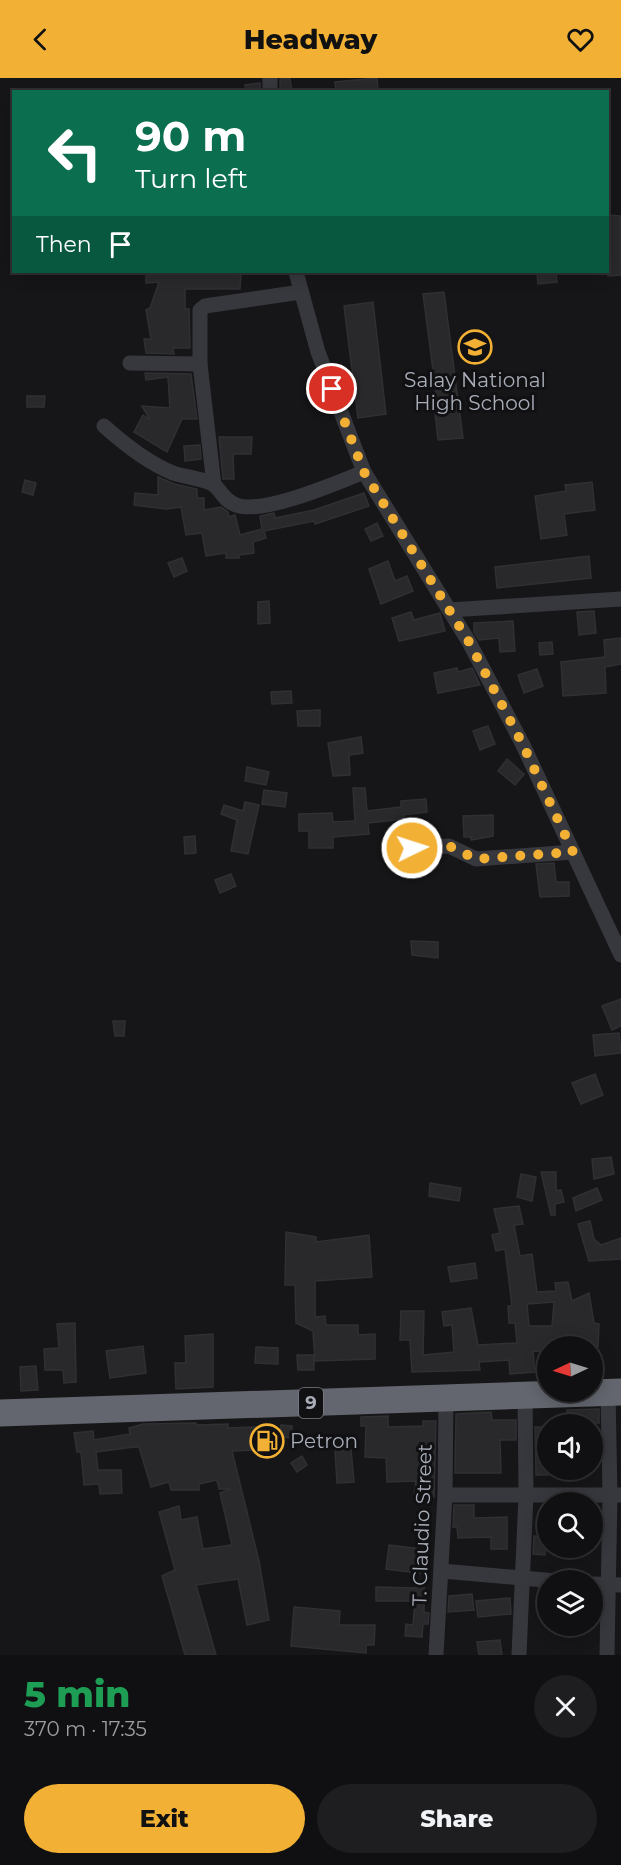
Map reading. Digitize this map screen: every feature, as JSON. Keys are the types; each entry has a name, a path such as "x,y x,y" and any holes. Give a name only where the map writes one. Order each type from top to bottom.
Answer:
{"highway":[{"name":"9","path":"0,1413 615,1392"}],"street":[{"path":"296,273 318,352 364,472 450,610 523,745 621,955"},
{"path":"214,485 200,364 199,313 202,307 301,292"},
{"path":"130,363 200,364"},
{"path":"104,426 149,460 172,472 214,485 227,500 250,508 294,498 364,472"},
{"path":"450,610 621,599"},
{"path":"412,848 449,846 476,859 573,852"},
{"path":"607,1655 615,1585 615,1392"},
{"path":"519,1655 526,1495 525,1394"},
{"name":"T. Claudio Street","path":"436,1655 445,1495 446,1397"},
{"path":"445,1495 615,1495"},
{"path":"442,1571 537,1579"}],"building":[{"path":"290,78 292,90 280,90 280,79"},
{"path":"377,78 378,89 336,90 335,82"},
{"path":"260,83 260,90 246,90 245,85"},
{"path":"609,215 621,216 621,275 608,276"},
{"path":"146,273 241,275 240,289 185,289 185,309 189,309 190,348 173,348 174,354 146,353 144,339 151,339 146,310 150,308 159,282 146,283"},
{"path":"537,273 556,273 557,282 538,284"},
{"path":"444,292 463,438 438,440 433,394 436,393 423,294"},
{"path":"373,302 386,414 358,418 344,306"},
{"path":"145,373 191,374 197,419 182,419 167,452 134,432 143,415 150,420 142,406 170,408 168,377 146,380"},
{"path":"27,396 45,396 44,407 27,407"},
{"path":"219,437 252,437 251,454 233,454 234,479 223,479"},
{"path":"200,445 201,459 185,461 184,446"},
{"path":"158,477 174,484 197,489 197,498 204,498 204,510 221,507 228,512 229,517 235,515 240,535 262,529 260,516 274,513 275,518 314,510 364,493 369,506 315,524 314,521 264,531 266,538 253,542 254,553 239,555 239,558 226,558 226,553 206,556 202,533 186,535 181,507 166,509 134,505 135,493 158,495"},
{"path":"25,480 36,483 33,495 22,492"},
{"path":"592,482 595,510 564,514 567,535 541,539 535,496 566,491 565,485"},
{"path":"377,523 383,536 371,541 365,529"},
{"path":"589,556 591,578 497,588 495,567"},
{"path":"182,558 187,571 174,577 168,563"},
{"path":"388,561 395,581 407,576 413,591 381,604 369,569"},
{"path":"269,601 270,623 258,624 258,602"},
{"path":"594,611 596,633 579,635 577,612"},
{"path":"411,612 414,620 440,613 445,631 399,641 392,618"},
{"path":"513,621 515,651 500,652 499,638 479,640 474,632 474,623"},
{"path":"621,638 621,664 605,667 606,693 563,696 561,662 605,657 604,640"},
{"path":"552,642 553,654 540,655 539,643"},
{"path":"457,668 458,672 472,668 480,685 438,693 434,673"},
{"path":"537,669 543,686 524,693 518,675"},
{"path":"291,691 292,703 272,704 271,692"},
{"path":"320,710 320,726 298,726 297,711"},
{"path":"488,726 495,744 480,750 473,731"},
{"path":"361,737 363,753 349,755 350,775 333,776 328,743"},
{"path":"507,759 524,774 515,785 498,771"},
{"path":"247,767 269,772 266,785 245,781"},
{"path":"353,788 365,788 367,811 401,807 401,801 426,799 427,812 404,815 404,819 368,823 369,834 333,837 333,848 309,848 309,831 299,831 299,814 332,813 333,822 355,821"},
{"path":"264,790 287,793 285,807 262,804"},
{"path":"245,802 259,805 248,854 231,851 237,820 221,814 224,805 243,811"},
{"path":"493,815 493,836 471,840 471,837 464,837 463,816"},
{"path":"195,836 196,853 185,854 184,837"},
{"path":"554,863 556,882 569,882 569,896 540,897 536,864"},
{"path":"231,874 236,886 220,893 215,880"},
{"path":"411,941 438,942 438,958 412,955"},
{"path":"621,999 621,1026 612,1030 602,1006"},
{"path":"113,1021 125,1021 124,1036 115,1036"},
{"path":"619,1033 621,1053 595,1056 593,1035"},
{"path":"595,1074 603,1095 581,1104 572,1083"},
{"path":"611,1157 614,1174 594,1179 592,1159"},
{"path":"541,1172 556,1172 556,1191 561,1190 564,1202 555,1204 555,1215 551,1215"},
{"path":"521,1174 536,1177 532,1201 517,1197"},
{"path":"430,1183 461,1188 459,1201 429,1196"},
{"path":"597,1188 602,1200 576,1211 573,1198"},
{"path":"519,1206 523,1224 514,1225 520,1256 532,1254 537,1292 556,1291 555,1283 568,1282 572,1301 589,1293 594,1323 599,1324 598,1336 537,1336 537,1351 533,1351 535,1372 510,1374 509,1360 479,1362 480,1370 412,1372 410,1340 400,1340 401,1311 424,1311 423,1355 454,1352 452,1325 444,1326 442,1312 471,1308 478,1345 517,1343 515,1323 509,1323 508,1306 512,1306 505,1249 496,1251 492,1235 500,1233 494,1209","holes":["554,1302 552,1326 529,1326 527,1304"]},
{"path":"590,1221 594,1239 601,1245 621,1238 621,1259 589,1261 578,1224"},
{"path":"286,1232 316,1237 316,1242 369,1235 372,1277 315,1281 315,1317 325,1316 326,1325 358,1325 358,1335 375,1334 375,1359 315,1361 313,1331 296,1323 295,1285 285,1285"},
{"path":"475,1263 477,1278 451,1282 448,1267"},
{"path":"75,1323 76,1382 64,1383 63,1370 45,1370 44,1349 59,1348 57,1324"},
{"path":"213,1334 213,1387 176,1389 175,1363 186,1363 185,1336"},
{"path":"143,1346 146,1373 110,1378 106,1351"},
{"path":"256,1347 278,1348 278,1364 255,1363"},
{"path":"297,1355 314,1355 314,1370 298,1370"},
{"path":"36,1366 38,1390 21,1391 20,1367"},
{"path":"599,1409 599,1414 567,1414 567,1410"},
{"path":"491,1412 492,1420 516,1420 516,1440 500,1440 501,1473 455,1473 456,1414"},
{"path":"388,1416 388,1427 423,1426 423,1421 436,1421 434,1497 414,1494 416,1481 387,1482 386,1458 365,1457 366,1426 361,1426 361,1417"},
{"path":"196,1423 197,1425 228,1424 228,1428 257,1427 258,1450 232,1451 259,1561 269,1620 247,1625 238,1579 196,1585 216,1655 185,1655 162,1576 175,1570 159,1512 179,1506 181,1520 197,1517 203,1549 232,1545 220,1493 231,1489 219,1489 217,1480 199,1484 199,1490 171,1490 169,1482 151,1487 139,1447 134,1447 96,1452 98,1470 121,1470 122,1493 100,1494 99,1484 84,1485 81,1452 77,1452 74,1433 93,1431 94,1440 130,1434 129,1428 143,1424"},
{"path":"281,1425 292,1426 292,1438 280,1437"},
{"path":"535,1427 537,1427 537,1475"},
{"path":"351,1450 354,1482 337,1483 335,1451"},
{"path":"302,1456 307,1465 297,1472 291,1463"},
{"path":"454,1505 474,1505 474,1518 507,1517 507,1549 491,1549 491,1537 458,1538 457,1527 453,1527"},
{"path":"534,1536 537,1536 537,1554 533,1554"},
{"path":"389,1545 429,1550 426,1574 386,1569"},
{"path":"416,1582 424,1582 424,1612 429,1613 428,1624 423,1624 422,1637 405,1636 406,1624 413,1625 415,1601 376,1601 376,1587 416,1588"},
{"path":"472,1594 474,1610 448,1612 449,1596"},
{"path":"510,1598 511,1614 478,1617 476,1601"},
{"path":"294,1607 340,1611 339,1625 375,1625 374,1645 366,1645 366,1653 291,1646"},
{"path":"500,1640 502,1655 479,1655 477,1642"}],"place":[{"name":"Salay National High School","path":"475,347"},
{"name":"Petron","path":"267,1441"}],"route":[{"path":"332,389 364,472 389,516 469,642 523,745 573,852 476,859 449,846 412,848"}]}
